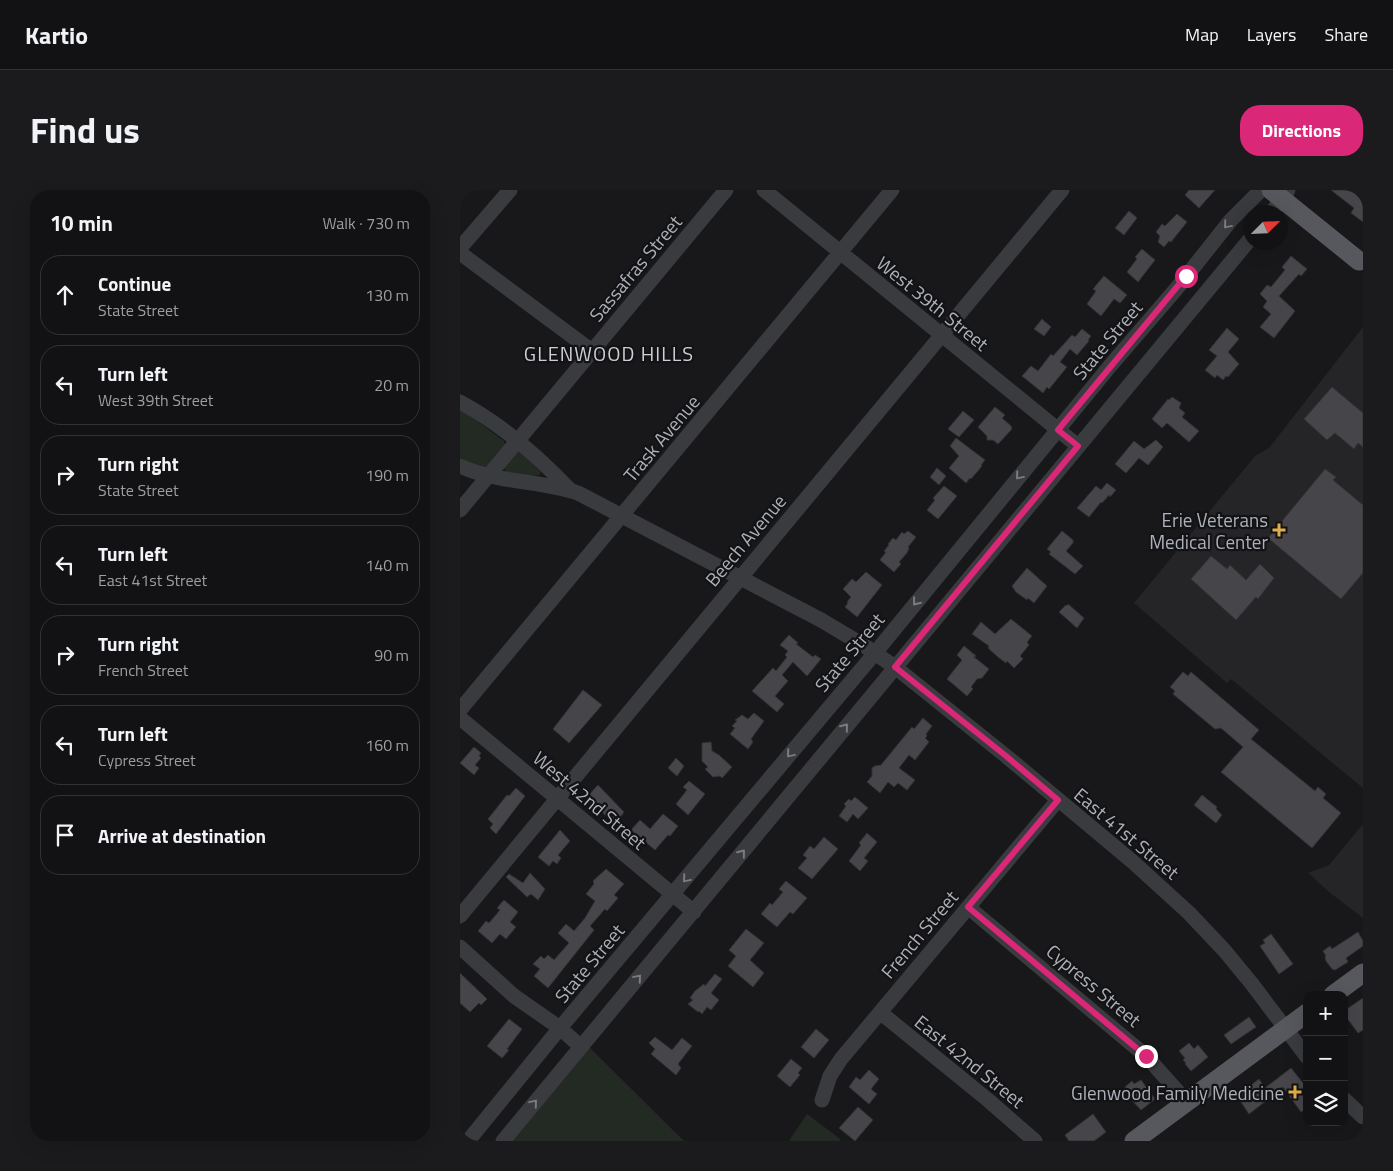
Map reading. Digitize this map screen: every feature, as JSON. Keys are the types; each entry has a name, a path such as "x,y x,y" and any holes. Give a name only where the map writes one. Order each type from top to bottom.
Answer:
{"main road":[{"path":"1278,198 1362,266"},
{"path":"1338,991 1363,973"},
{"path":"1134,1141 1303,1016"}],"street":[{"path":"460,248 510,190"},
{"name":"Sassafras Street","path":"460,510 726,190"},
{"name":"West 39th Street","path":"764,190 1078,446"},
{"name":"Trask Avenue","path":"460,710 892,190"},
{"name":"Beech Avenue","path":"460,916 1062,190"},
{"name":"State Street","path":"468,1141 560,1028 875,653 1231,220 1261,190"},
{"path":"503,1141 1243,246"},
{"path":"460,253 592,351"},
{"path":"460,402 517,441 542,462 571,491"},
{"path":"460,466 489,476 558,486 571,491"},
{"name":"East 41st Street","path":"571,491 821,620 895,667 1000,751 1133,862 1189,913 1224,950 1252,984 1303,1052"},
{"name":"West 42nd Street","path":"460,718 694,912"},
{"name":"French Street","path":"822,1100 830,1076 841,1059 1058,800"},
{"name":"Cypress Street","path":"968,907 1146,1056 1187,1102"},
{"path":"460,947 514,996 560,1028 580,1047"},
{"name":"East 42nd Street","path":"881,1013 1035,1141"},
{"path":"1348,1103 1363,1117"}],"shaded area":[{"name":"Erie Veterans Medical Center","path":"1363,327 1363,788 1231,679 1227,683 1134,603 1255,456 1269,448"},
{"path":"460,408 504,441 505,446 487,468 477,466 460,458"},
{"path":"519,449 541,472 539,475 506,472 504,468"},
{"path":"1363,824 1363,918 1308,873 1329,865"},
{"path":"588,1046 684,1141 510,1141"},
{"path":"807,1114 839,1138 841,1141 789,1141"}],"building":[{"path":"1189,190 1215,190 1199,208 1185,195"},
{"path":"1331,190 1363,190 1363,222 1351,213 1354,208"},
{"path":"1129,211 1137,218 1124,235 1115,228"},
{"path":"1177,214 1187,222 1171,242 1169,241 1164,247 1158,242 1160,236 1156,232 1162,224 1165,226"},
{"path":"1142,249 1155,260 1138,282 1127,272"},
{"path":"1291,256 1307,269 1301,276 1299,274 1279,296 1295,311 1274,338 1260,327 1271,314 1263,307 1267,301 1260,294 1267,285 1271,287 1285,270 1282,267"},
{"path":"1104,276 1127,295 1120,303 1114,299 1101,316 1087,304 1096,291 1093,289"},
{"path":"1042,319 1051,327 1044,336 1034,329"},
{"path":"1227,328 1239,339 1228,352 1239,364 1223,380 1217,375 1215,378 1205,370 1217,356 1209,350"},
{"path":"1082,329 1091,336 1089,341 1077,355 1070,349 1060,362 1067,367 1049,389 1047,387 1043,393 1022,376 1031,366 1038,371 1051,354 1053,356 1072,335 1075,337"},
{"path":"1332,387 1363,413 1363,447 1358,443 1354,449 1335,433 1327,440 1304,419"},
{"path":"1172,397 1181,403 1179,408 1185,413 1182,417 1199,431 1189,442 1167,423 1162,428 1152,419 1168,399"},
{"path":"995,407 1005,415 1002,418 1012,429 998,444 993,440 987,440 987,436 978,427"},
{"path":"963,411 974,420 959,437 948,429"},
{"path":"956,438 985,460 982,466 966,483 949,468 959,456 950,446"},
{"path":"1156,440 1163,447 1148,465 1139,458 1126,473 1115,464 1134,441 1144,449"},
{"path":"937,468 946,476 939,485 930,477"},
{"path":"1325,469 1336,477 1333,480 1363,505 1363,573 1341,599 1268,538"},
{"path":"1107,483 1116,490 1110,497 1109,495 1101,502 1089,517 1077,508 1096,486 1101,490"},
{"path":"944,486 957,496 938,519 927,510 935,500 933,498"},
{"path":"908,531 916,537 908,547 907,553 899,562 901,564 894,572 880,560 893,538 896,540 902,532 904,534"},
{"path":"1062,531 1073,540 1073,543 1066,551 1083,566 1075,574 1049,554 1051,552 1047,549"},
{"path":"1211,556 1227,569 1230,565 1246,580 1260,564 1274,578 1258,599 1256,597 1236,620 1191,579"},
{"path":"1027,568 1047,586 1034,603 1016,592 1012,586"},
{"path":"866,572 882,585 857,617 845,607 851,597 843,589 852,579 856,582"},
{"path":"1068,604 1084,618 1077,628 1059,612"},
{"path":"1011,619 1032,636 1027,642 1029,645 1020,656 1023,659 1014,668 1007,661 1006,663 998,657 988,648 989,646 972,634 981,622 995,634"},
{"path":"789,635 798,643 796,644 813,657 815,655 821,659 807,676 793,662 782,675 788,681 775,696 784,704 777,712 752,691 773,668 776,671 787,657 785,655 788,651 780,645"},
{"path":"964,646 989,669 982,678 977,679 971,687 973,689 967,696 947,679 962,660 957,655"},
{"path":"1183,672 1188,676 1191,672 1259,730 1251,739 1315,791 1318,787 1326,794 1323,798 1341,813 1312,848 1221,772 1243,747 1221,728 1215,729 1173,694 1175,691 1170,687"},
{"path":"583,690 602,705 569,743 553,729"},
{"path":"754,713 764,721 751,739 753,742 748,749 730,734 735,728 732,726 737,721 735,720 742,715 748,719"},
{"path":"923,718 932,726 925,738 929,742 915,760 909,755 899,768 915,780 907,790 898,783 894,787 888,782 880,793 867,782 872,776 872,768 881,765 912,727 914,729"},
{"path":"711,742 712,751 732,767 722,778 720,776 713,777 705,769 708,767 702,761 702,743"},
{"path":"474,747 481,753 479,756 481,758 475,765 479,768 474,775 460,763"},
{"path":"676,758 684,766 677,776 668,768"},
{"path":"689,781 705,794 688,815 676,804 687,790 683,787"},
{"path":"598,785 624,812 615,825 587,797"},
{"path":"516,788 525,796 496,834 490,828 493,824 488,819 507,795 509,796"},
{"path":"1202,795 1217,807 1216,809 1222,815 1216,823 1194,805"},
{"path":"855,797 868,808 858,819 853,814 847,822 839,816 846,806 844,804 849,799 851,801"},
{"path":"663,814 678,826 655,850 631,830 640,820 650,829"},
{"path":"560,830 570,841 558,855 561,858 557,864 553,861 549,866 538,857"},
{"path":"867,833 877,842 864,858 868,861 860,871 849,861"},
{"path":"824,837 838,849 812,879 798,868 807,858 803,855 810,846 814,849"},
{"path":"606,869 624,884 614,895 618,898 590,926 594,930 548,988 534,976 540,969 533,964 541,956 544,959 548,955 554,960 569,943 558,933 566,924 574,931 585,918 595,901 586,894 594,884 593,881"},
{"path":"530,873 545,889 538,900 531,894 527,897 506,877 509,874 523,883"},
{"path":"786,881 807,898 793,914 790,912 777,927 761,914 783,892 779,889"},
{"path":"504,900 518,912 510,922 516,927 506,939 500,934 492,943 478,931 486,921 489,923 500,910 497,908"},
{"path":"746,929 764,943 750,960 764,973 753,987 728,966 736,956 729,950"},
{"path":"1358,932 1363,941 1363,946 1346,958 1348,962 1335,970 1332,969 1326,961 1323,951 1330,946 1332,949"},
{"path":"1271,934 1293,964 1279,974 1260,946 1265,943 1263,940"},
{"path":"460,973 487,999 481,1005 479,1003 470,1012 460,1003"},
{"path":"715,974 722,979 711,993 719,1000 711,1010 707,1007 702,1014 688,1004 693,1000 690,998 695,991 704,984 705,986"},
{"path":"1363,998 1363,1030 1358,1033 1348,1019 1348,1008"},
{"path":"1249,1017 1256,1027 1231,1044 1224,1035"},
{"path":"509,1019 522,1029 502,1058 487,1046"},
{"path":"816,1029 829,1040 814,1058 801,1047"},
{"path":"655,1037 672,1050 682,1038 692,1046 678,1064 681,1068 676,1075 651,1054 655,1049 649,1043"},
{"path":"1189,1043 1194,1049 1198,1045 1208,1057 1191,1071 1183,1060 1185,1058 1179,1051"},
{"path":"791,1059 802,1068 798,1073 800,1075 790,1087 777,1076"},
{"path":"1291,1068 1303,1083 1303,1111 1301,1112 1283,1087 1269,1093 1271,1097 1249,1114 1237,1096 1259,1079 1265,1088"},
{"path":"869,1070 879,1079 871,1089 877,1094 869,1104 849,1087 856,1077 860,1080"},
{"path":"1141,1080 1155,1099 1141,1110 1128,1096 1125,1087 1132,1081 1134,1084"},
{"path":"858,1107 873,1120 855,1141 839,1128"},
{"path":"1093,1114 1106,1132 1094,1141 1069,1141 1065,1135"}],"place":[{"name":"Erie Veterans Medical Center","path":"1279,530"},
{"name":"Glenwood Family Medicine","path":"1295,1092"}],"district":[{"name":"GLENWOOD HILLS","path":"609,353"}],"route":[{"path":"1146,1056 968,907 1058,800 895,667 1078,446 1058,430 1186,276"}]}
